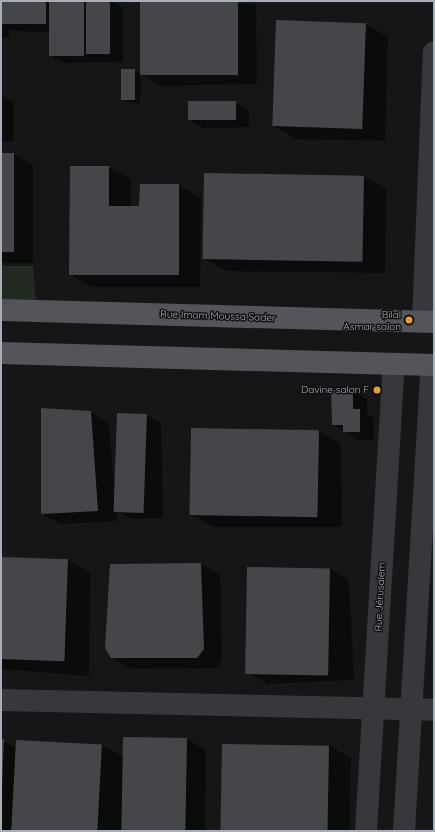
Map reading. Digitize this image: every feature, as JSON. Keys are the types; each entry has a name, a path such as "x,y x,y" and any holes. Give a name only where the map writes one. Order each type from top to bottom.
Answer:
{"main road":[{"name":"Rue Imam Moussa Sader","path":"1,310 429,322"},
{"path":"1,354 433,365"}],"street":[{"path":"429,322 434,52"},
{"name":"Rue Jérusalem","path":"366,831 394,364"},
{"path":"404,831 433,365"},
{"path":"1,700 434,710"}],"shaded area":[{"path":"1,266 33,266 36,301 1,299"}],"building":[{"path":"1,1 46,1 46,24 1,24"},
{"path":"49,1 84,1 84,56 49,56"},
{"path":"86,1 110,1 110,54 86,54"},
{"path":"140,1 238,1 238,75 140,75"},
{"path":"276,20 366,23 362,129 272,126"},
{"path":"121,69 135,69 135,100 121,100"},
{"path":"188,101 236,101 236,120 188,120"},
{"path":"1,153 14,153 14,252 1,252"},
{"path":"70,166 109,166 109,206 139,206 140,184 179,184 179,275 69,275"},
{"path":"204,173 364,176 362,262 202,259"},
{"path":"331,390 353,390 353,409 360,409 360,432 343,432 343,425 332,425"},
{"path":"41,408 91,411 98,511 41,514"},
{"path":"117,413 147,414 144,513 114,512"},
{"path":"191,428 319,430 317,517 189,515"},
{"path":"1,557 68,559 64,661 1,659"},
{"path":"201,563 204,649 197,658 111,658 105,648 110,564"},
{"path":"247,567 330,568 328,675 245,674"},
{"path":"123,737 187,738 185,831 121,831"},
{"path":"1,739 4,739 2,788 1,788"},
{"path":"16,740 102,745 97,831 11,831"},
{"path":"222,744 329,746 327,831 220,831"}],"place":[{"name":"Bilal Asmar salon","path":"409,320"},
{"name":"Davine salon F","path":"377,390"}]}
